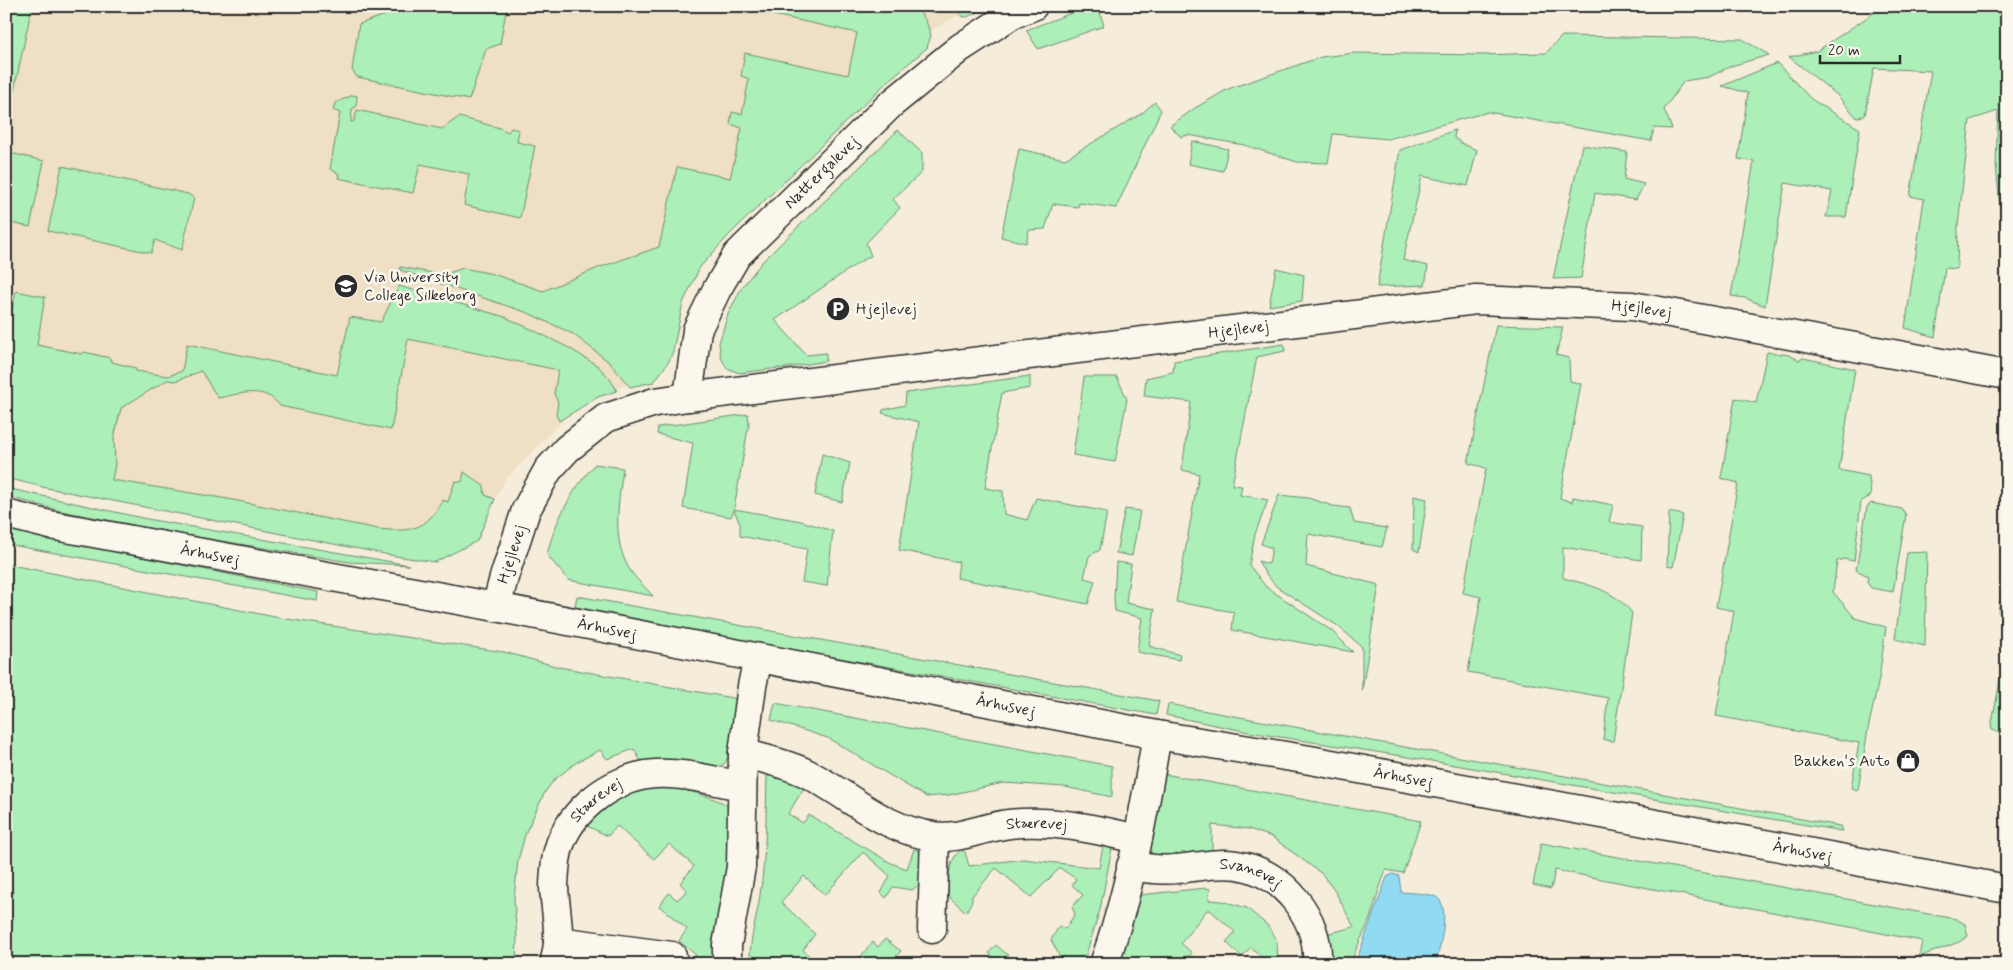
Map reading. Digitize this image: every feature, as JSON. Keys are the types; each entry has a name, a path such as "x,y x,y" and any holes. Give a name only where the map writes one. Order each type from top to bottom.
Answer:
{"street":[{"name":"Nattergalevej","path":"688,397 697,330 737,254 890,105 960,48 1011,14 1033,6"},
{"name":"Hjejlevej","path":"496,607 526,510 548,470 588,430 606,418 655,402 1476,300 1632,306 2007,375"},
{"name":"Århusvej","path":"6,514 50,525 496,607 1157,736 1320,762 2007,889"},
{"path":"728,964 727,944 741,867 743,753 752,686 758,658"},
{"path":"1104,964 1115,935 1137,839 1157,736"},
{"name":"Stærevej","path":"743,753 808,773 884,819 909,831 935,837 962,835 1008,824 1049,823 1096,830 1137,839"},
{"name":"Stærevej","path":"672,956 556,952 554,886 557,858 566,832 582,809 603,792 628,780 655,774 682,776 742,786"},
{"path":"932,929 935,837"},
{"name":"Svanevej","path":"1131,866 1167,870 1213,864 1238,865 1262,873 1284,888 1301,907 1312,930 1318,955 1317,964"}],"shaded area":[{"name":"Via University College Silkeborg","path":"6,6 976,6 922,35 695,265 650,374 573,409 506,479 473,537 407,547 6,467"}],"green space":[{"path":"6,6 32,6 6,129"},
{"path":"400,6 507,6 500,44 486,49 469,100 357,77 352,70 359,24 400,10"},
{"path":"732,6 915,6 926,21 931,35 927,48 889,80 730,234 700,267 683,303 673,351 669,361 654,382 630,387 609,362 573,334 528,313 400,270 400,267 443,275 463,268 493,274 543,291 598,268 659,247 677,167 730,178 742,128 730,124 732,112 742,114 749,79 741,76 745,53 848,75 857,33"},
{"path":"956,6 991,6 967,17 961,16"},
{"path":"1090,6 1098,6 1104,26 1038,49 1026,30"},
{"path":"1884,6 2007,6 2007,260 2005,261 1996,165 1998,111 1970,120 1958,226 1957,269 1945,268 1935,337 1905,328 1924,199 1910,196 1931,71 1874,68 1865,115 1857,118 1837,95 1789,57 1817,51"},
{"path":"1562,36 1742,39 1769,55 1731,66 1709,77 1684,81 1664,109 1672,129 1654,128 1651,141 1488,112 1388,139 1333,134 1328,163 1297,162 1244,145 1188,135 1181,137 1170,126 1195,108 1228,89 1321,57 1355,53 1482,55 1546,53"},
{"path":"1777,63 1811,99 1860,129 1846,217 1826,217 1832,191 1785,183 1765,306 1745,298 1731,296 1754,161 1738,159 1748,93 1722,86"},
{"path":"353,95 357,96 356,107 352,109 351,122 354,121 357,110 442,129 459,117 508,132 511,128 519,130 517,142 535,146 520,218 464,205 469,174 420,164 413,193 338,178 339,174 330,169 340,113 333,110 335,103"},
{"path":"1155,102 1161,110 1116,208 1079,203 1078,207 1053,204 1045,229 1029,230 1026,243 1001,237 1019,149 1065,159 1141,114"},
{"path":"898,130 922,153 922,172 893,199 900,208 866,243 871,256 775,320 806,355 826,353 826,361 780,369 739,373 727,368 721,358 719,343 728,314 742,287 763,261"},
{"path":"1455,130 1454,138 1477,150 1468,186 1422,176 1403,260 1428,266 1425,285 1377,287 1400,150"},
{"path":"1192,141 1228,149 1223,171 1188,164"},
{"path":"1582,145 1627,152 1624,179 1644,184 1636,200 1595,193 1581,278 1553,279"},
{"path":"6,152 44,161 30,227 6,222"},
{"path":"62,166 188,194 194,198 182,250 155,240 151,253 48,231"},
{"path":"1276,268 1304,275 1302,301 1269,306"},
{"path":"399,286 505,317 535,331 569,348 598,366 610,379 617,391 598,397 559,421 556,415 558,402 554,394 558,370 408,339 391,430 280,406 274,399 259,393 243,393 218,398 201,371 176,381 167,380 121,408 114,438 115,464 112,480 228,499 378,529 399,530 423,524 430,518 442,500 448,502 455,481 462,482 464,472 484,486 485,495 495,499 477,541 435,562 395,556 47,488 6,478 6,338 16,291 45,297 37,345 110,358 112,362 135,368 136,371 168,376 182,371 187,344 337,375 350,317 381,322"},
{"path":"1496,325 1563,327 1556,355 1569,358 1570,381 1581,384 1560,498 1572,502 1573,497 1613,505 1609,522 1642,527 1641,560 1563,547 1563,578 1592,586 1609,594 1625,605 1632,613 1613,742 1603,739 1608,698 1468,672 1481,597 1463,593 1486,468 1468,463"},
{"path":"1284,344 1285,351 1257,357 1232,485 1242,486 1240,495 1268,500 1255,534 1249,565 1266,587 1332,631 1353,652 1232,630 1234,612 1176,602 1199,474 1182,470 1191,402 1144,396 1146,378 1173,372 1174,361"},
{"path":"1767,352 1789,355 1799,360 1803,358 1855,369 1839,470 1869,476 1871,496 1861,501 1854,561 1844,559 1837,561 1833,592 1855,618 1886,627 1879,679 1868,729 1858,790 1851,788 1859,743 1716,716 1734,611 1716,607 1738,483 1721,478 1735,398 1756,403"},
{"path":"1030,376 1030,388 1002,393 985,488 1003,491 1004,514 1027,520 1036,498 1107,512 1100,550 1089,556 1084,578 1095,581 1088,604 957,578 959,562 899,550 919,422 882,413 883,410 905,405 906,393"},
{"path":"1084,377 1117,377 1127,399 1115,462 1073,455"},
{"path":"748,414 749,423 734,509 801,521 833,531 827,586 802,582 807,549 740,536 740,524 734,510 731,517 683,508 693,443 657,434 658,427"},
{"path":"822,454 850,463 842,502 815,495"},
{"path":"595,464 623,468 618,508 618,535 621,548 625,561 632,573 653,596 568,580 547,555 550,542 565,506"},
{"path":"6,488 147,519 409,565 349,562 191,536 61,511 6,496"},
{"path":"1279,495 1308,498 1333,506 1350,508 1354,523 1387,528 1382,547 1308,534 1306,566 1379,585 1362,690 1362,647 1338,626 1277,587 1258,561 1269,564 1272,548 1261,544"},
{"path":"1414,496 1427,499 1419,552 1413,549"},
{"path":"1871,503 1902,509 1906,515 1893,592 1871,588 1867,582 1868,576 1856,570 1867,507"},
{"path":"1125,509 1140,511 1132,556 1116,553"},
{"path":"1669,512 1683,515 1673,567 1667,566"},
{"path":"6,528 45,538 318,592 317,601 6,544"},
{"path":"1927,552 1925,646 1895,639 1907,553"},
{"path":"2007,560 2007,608 1998,612"},
{"path":"1116,562 1131,564 1126,603 1155,609 1149,646 1180,655 1179,660 1137,652 1142,618 1115,611"},
{"path":"6,564 280,618 504,652 559,667 738,699 730,753 725,763 715,770 640,760 634,749 607,759 600,750 577,762 555,779 545,792 526,832 518,860 514,899 517,938 516,964 6,964"},
{"path":"577,596 1159,701 1156,715 574,610"},
{"path":"2007,617 2007,643 2001,620"},
{"path":"2007,643 2007,750 2004,742 2005,735 1991,728"},
{"path":"775,703 1112,766 1112,797 1065,787 1003,783 949,795 926,797 828,738 771,720"},
{"path":"1168,704 1840,826 1842,831 1408,757 1249,732 1166,715"},
{"path":"1164,774 1421,821 1403,873 1386,870 1371,916 1351,964 1328,964 1326,934 1354,927 1336,893 1322,874 1272,837 1249,829 1212,825 1212,850 1178,857 1156,856 1149,850"},
{"path":"767,776 779,776 805,786 788,814 803,823 809,815 891,863 907,869 914,849 918,850 925,859 924,881 912,890 893,887 886,898 881,893 890,876 863,852 825,895 804,876 781,902 815,934 803,950 818,964 750,964 763,866"},
{"path":"652,787 681,789 708,797 726,804 731,814 732,827 717,964 689,964 696,955 679,941 687,929 659,906 669,893 677,900 687,891 680,883 694,866 669,844 654,859 617,826 608,836 585,825 600,810 615,800"},
{"path":"1541,843 1956,919 1965,924 1968,936 1959,942 1919,957 1922,941 1555,870 1551,889 1533,885"},
{"path":"1103,846 1112,848 1100,910 1083,964 1054,964 1059,955 1051,940 1059,926 1065,929 1075,914 1072,907 1083,895 1072,885 1076,879 1060,868 1031,897 996,868 972,896 972,901 966,912 948,896 951,865 956,854 961,850 965,852 969,866 1023,859 1099,868"},
{"path":"1210,889 1209,900 1222,901 1247,908 1268,926 1277,942 1278,964 1269,964 1251,947 1242,957 1226,942 1235,932 1210,910 1207,910 1181,943 1192,953 1181,964 1119,964 1139,895"},
{"path":"885,939 901,951 889,964 854,964 873,942 878,947"},
{"path":"996,945 1018,964 1002,964 989,953"}],"water":[{"path":"1393,874 1399,876 1401,892 1433,896 1441,902 1444,918 1436,964 1355,964 1387,877"}],"place":[{"name":"Via University College Silkeborg","path":"346,286"},
{"name":"Hjejlevej","path":"838,309"},
{"name":"Bakken's Auto","path":"1908,761"}]}
